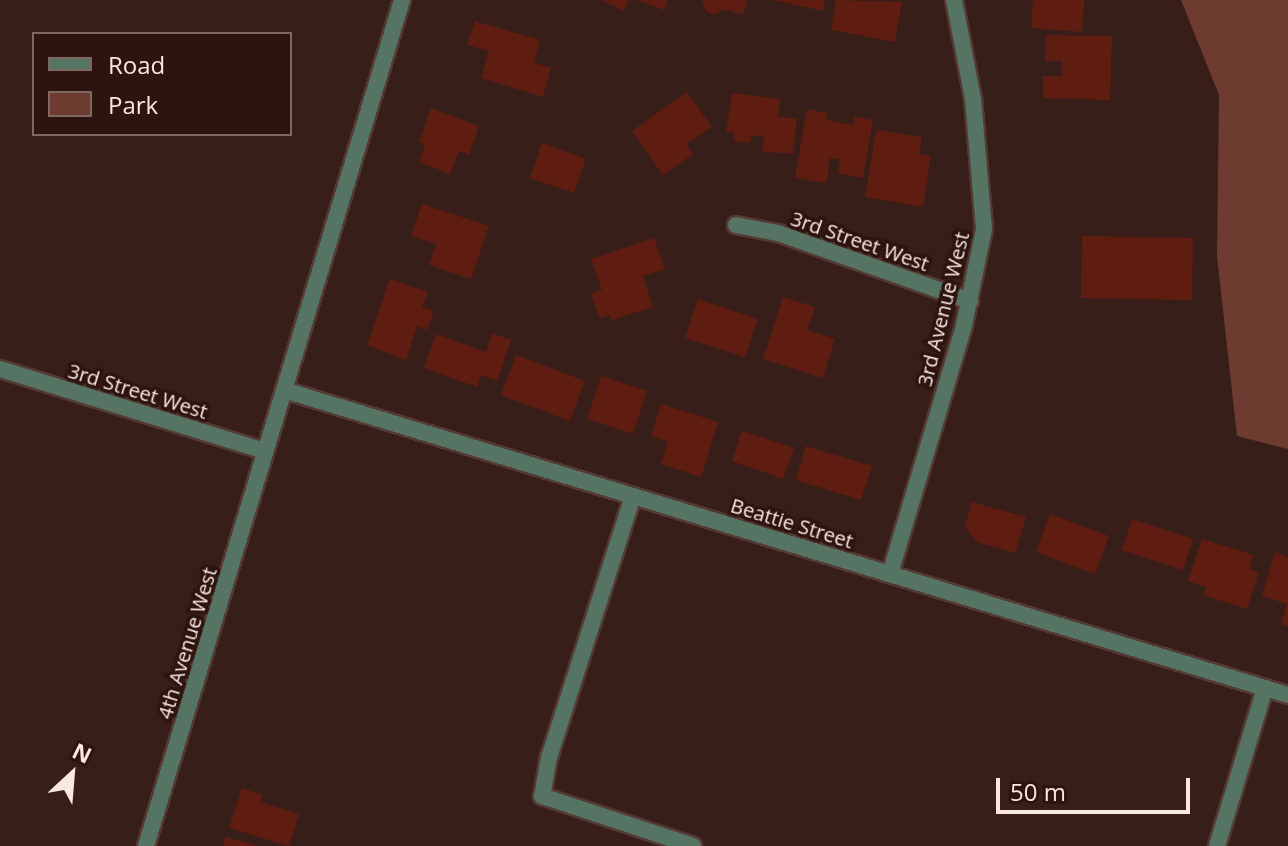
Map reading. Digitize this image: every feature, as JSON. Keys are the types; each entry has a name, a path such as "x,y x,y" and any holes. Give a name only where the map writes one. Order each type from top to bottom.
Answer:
{"street":[{"path":"284,390 402,0"},
{"name":"3rd Avenue West","path":"890,574 970,301 981,252 983,206 973,99 954,0"},
{"name":"3rd Street West","path":"736,225 778,233 970,301"},
{"name":"3rd Street West","path":"0,369 265,451"},
{"name":"4th Avenue West","path":"146,846 284,390"},
{"name":"Beattie Street","path":"284,390 1288,695"},
{"path":"633,496 549,757 542,796 693,846"},
{"path":"1217,846 1265,688"}],"green space":[{"path":"1181,0 1288,0 1288,449 1237,436 1217,256 1219,95"}],"building":[{"path":"601,0 628,0 624,11"},
{"path":"637,0 667,0 664,10"},
{"path":"702,0 747,0 743,15 724,9 714,15 706,11"},
{"path":"772,0 825,0 823,11"},
{"path":"836,0 902,2 895,42 831,30"},
{"path":"1033,0 1084,0 1082,32 1031,28"},
{"path":"475,21 540,40 534,63 551,68 543,97 481,78 489,51 467,45"},
{"path":"1046,35 1112,36 1110,100 1043,98 1043,76 1061,76 1062,61 1045,61"},
{"path":"687,92 712,127 686,144 693,154 663,175 632,131"},
{"path":"732,93 780,99 778,117 797,119 793,154 762,151 764,137 751,135 750,143 733,141 734,133 726,132"},
{"path":"431,108 479,126 469,155 459,151 450,174 419,162 425,144 419,142"},
{"path":"807,109 827,113 826,120 853,125 854,117 873,120 863,178 838,173 840,160 830,158 826,183 795,178"},
{"path":"876,130 922,137 919,154 931,156 923,207 865,197"},
{"path":"542,143 586,159 574,193 530,178"},
{"path":"422,204 489,226 471,279 429,265 436,244 411,236"},
{"path":"1082,236 1193,238 1192,300 1081,298"},
{"path":"654,238 665,269 643,276 653,307 612,320 610,315 600,318 591,294 602,290 591,259"},
{"path":"390,279 428,292 422,307 434,311 427,330 417,326 406,360 367,345"},
{"path":"783,297 815,307 807,330 835,339 823,378 763,359"},
{"path":"698,299 758,319 745,357 685,338"},
{"path":"492,333 511,340 497,381 481,375 477,387 424,368 436,334 486,352"},
{"path":"516,355 585,381 570,421 501,395"},
{"path":"601,376 647,391 633,434 587,419"},
{"path":"661,404 718,422 701,477 661,464 668,442 651,436"},
{"path":"742,431 794,448 783,479 732,461"},
{"path":"806,446 872,466 861,500 796,480"},
{"path":"972,502 1026,517 1015,553 977,542 965,527"},
{"path":"1050,514 1109,536 1095,574 1036,552"},
{"path":"1132,519 1193,539 1183,570 1122,550"},
{"path":"1202,539 1253,555 1249,569 1259,572 1247,609 1203,595 1206,587 1188,581"},
{"path":"1275,552 1288,557 1288,626 1281,624 1287,604 1262,596"},
{"path":"242,788 262,795 260,802 299,814 289,846 229,828"},
{"path":"226,837 255,845 255,846 223,846"}]}
